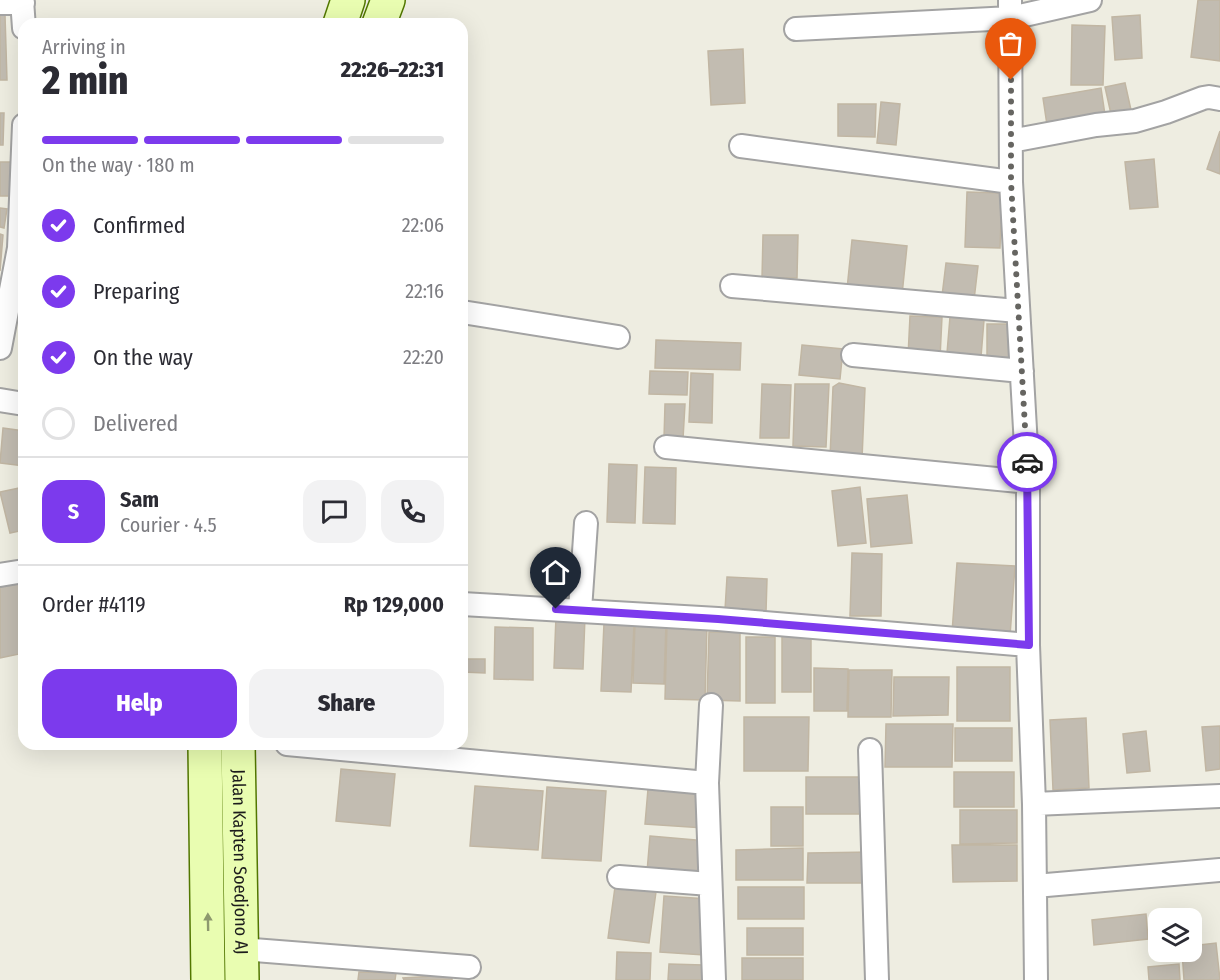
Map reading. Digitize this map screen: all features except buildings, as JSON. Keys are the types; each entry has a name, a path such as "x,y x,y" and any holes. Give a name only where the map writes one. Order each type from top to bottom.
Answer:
{"main road":[{"path":"342,18 348,0"},
{"path":"381,18 388,0"},
{"name":"Jalan Kapten Soedjono AJ","path":"205,750 208,980"},
{"name":"Jalan Kapten Soedjono AJ","path":"238,750 242,964"}],"street":[{"path":"796,29 1090,0"},
{"path":"15,2 21,18"},
{"path":"1010,9 1011,182 1028,482 1036,980"},
{"path":"1011,141 1135,120 1166,112 1203,98 1220,99"},
{"path":"741,146 1011,182"},
{"path":"0,348 18,263"},
{"path":"732,286 1018,311"},
{"path":"468,313 618,337"},
{"path":"853,354 1022,371"},
{"path":"0,400 18,403"},
{"path":"666,447 1028,482"},
{"path":"580,610 586,523"},
{"path":"0,575 18,572"},
{"path":"468,604 718,619 1029,645"},
{"path":"711,705 707,783 714,980"},
{"path":"352,750 707,783"},
{"path":"870,750 877,980"},
{"path":"1034,804 1220,796"},
{"path":"1035,886 1220,870"},
{"path":"619,877 710,884"},
{"path":"242,964 469,967"}],"way so far":[{"path":"1011,80 1011,182 1027,462"}],"route":[{"path":"556,609 718,619 1029,645 1027,462"}]}
